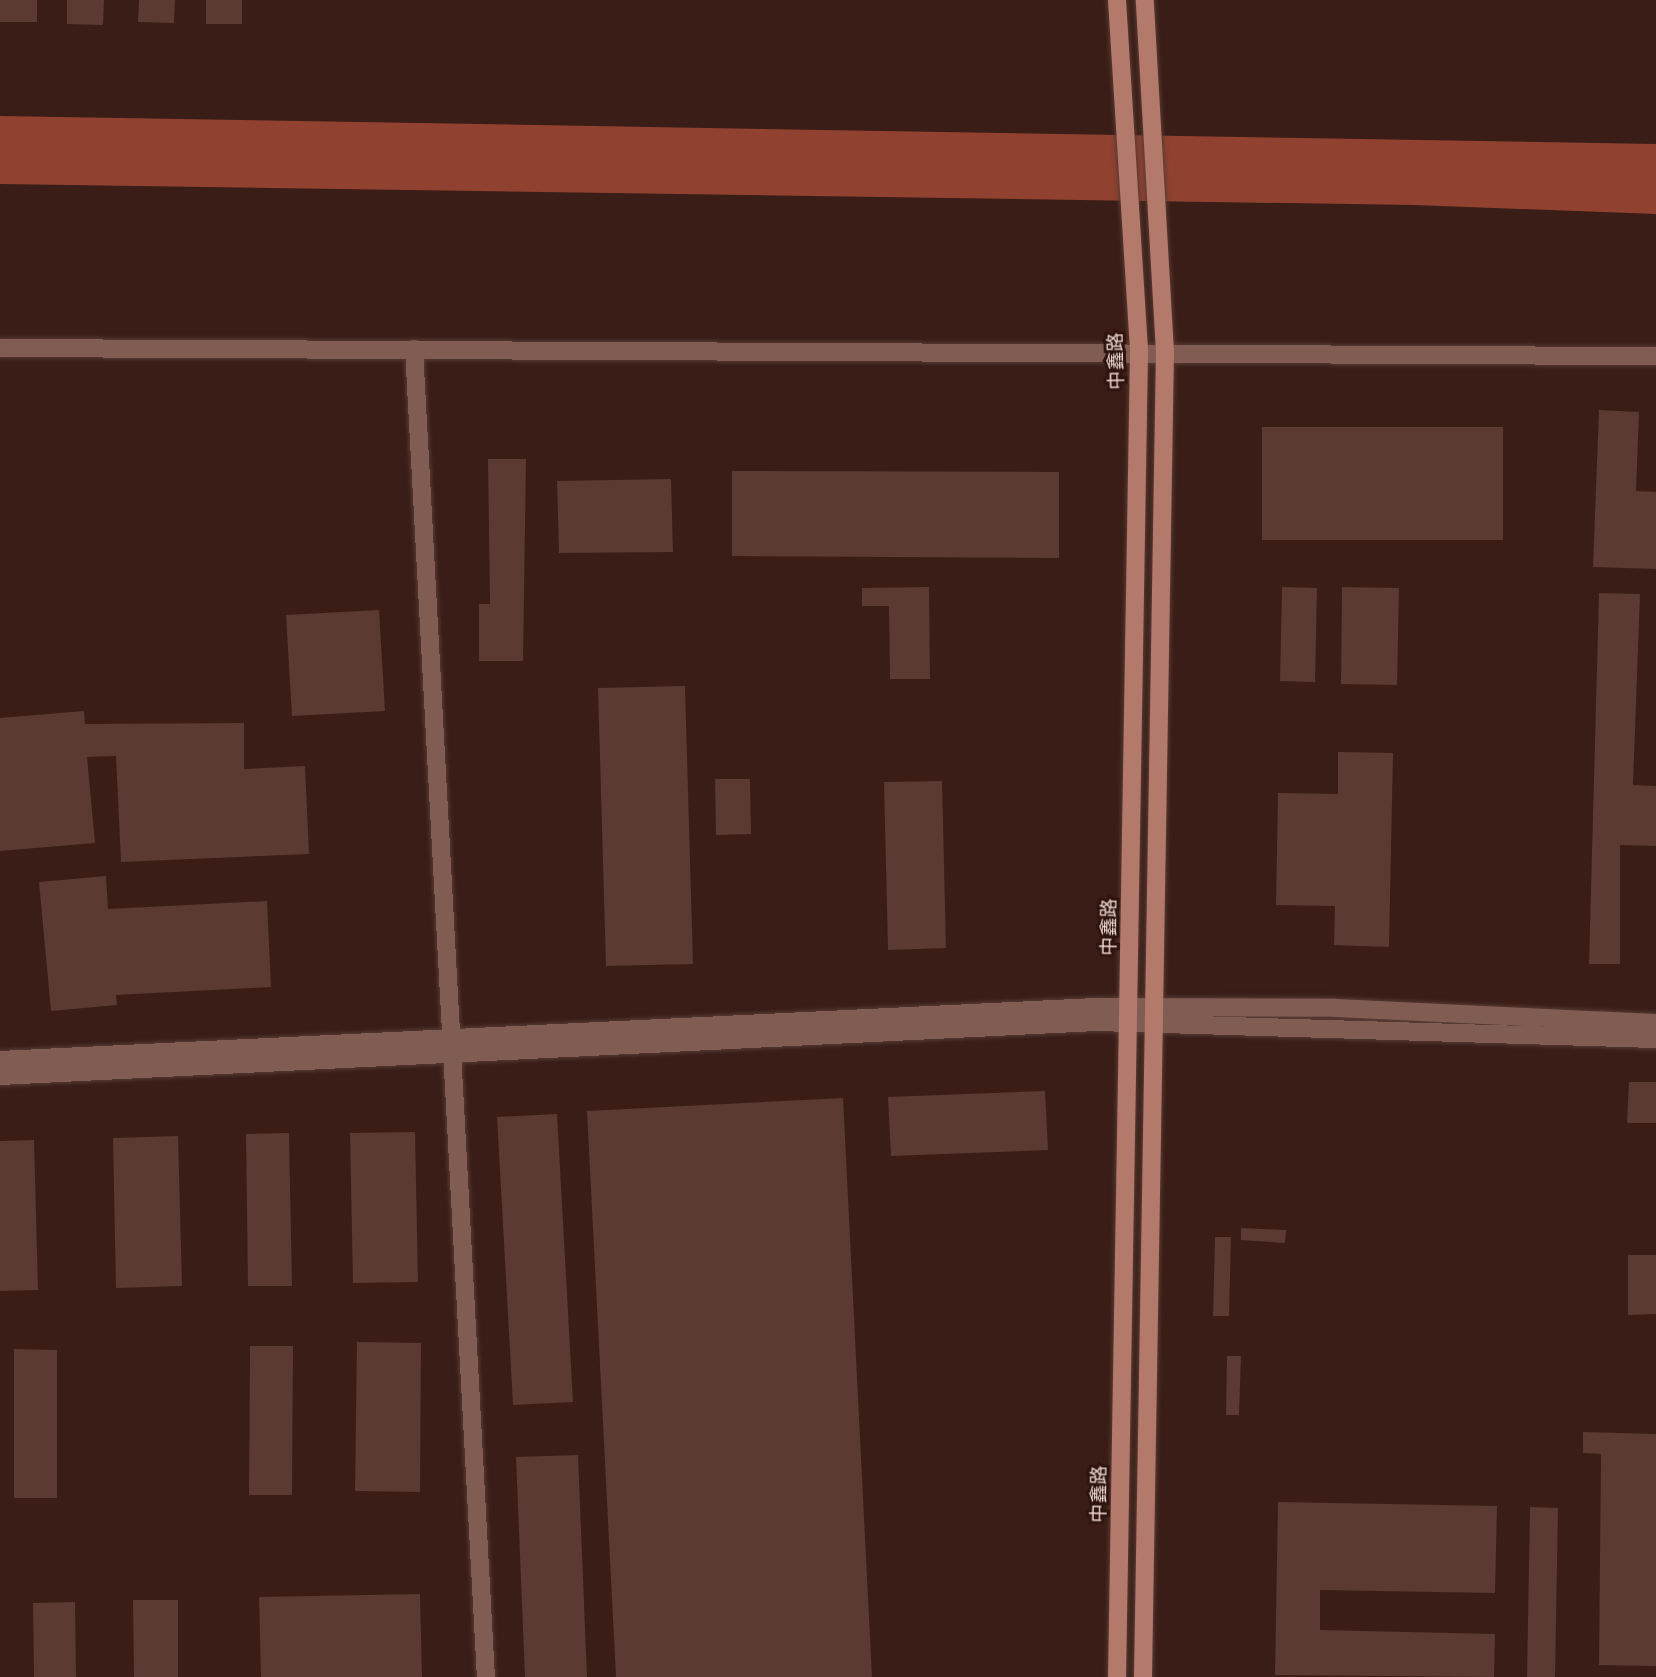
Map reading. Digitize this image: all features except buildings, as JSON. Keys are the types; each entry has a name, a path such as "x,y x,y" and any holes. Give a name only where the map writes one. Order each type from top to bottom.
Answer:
{"main road":[{"name":"中鑫路","path":"1117,0 1139,352 1117,1677"},
{"path":"1143,1677 1165,352 1145,0"}],"street":[{"path":"0,348 1656,356"},
{"path":"414,349 454,1046 486,1677"},
{"path":"0,1060 454,1046 1129,1014 1656,1023"},
{"path":"1155,1014 1656,1039"},
{"path":"0,1076 454,1046"}],"shaded area":[{"path":"0,116 1656,144 1656,214 1414,205 0,184"}]}
